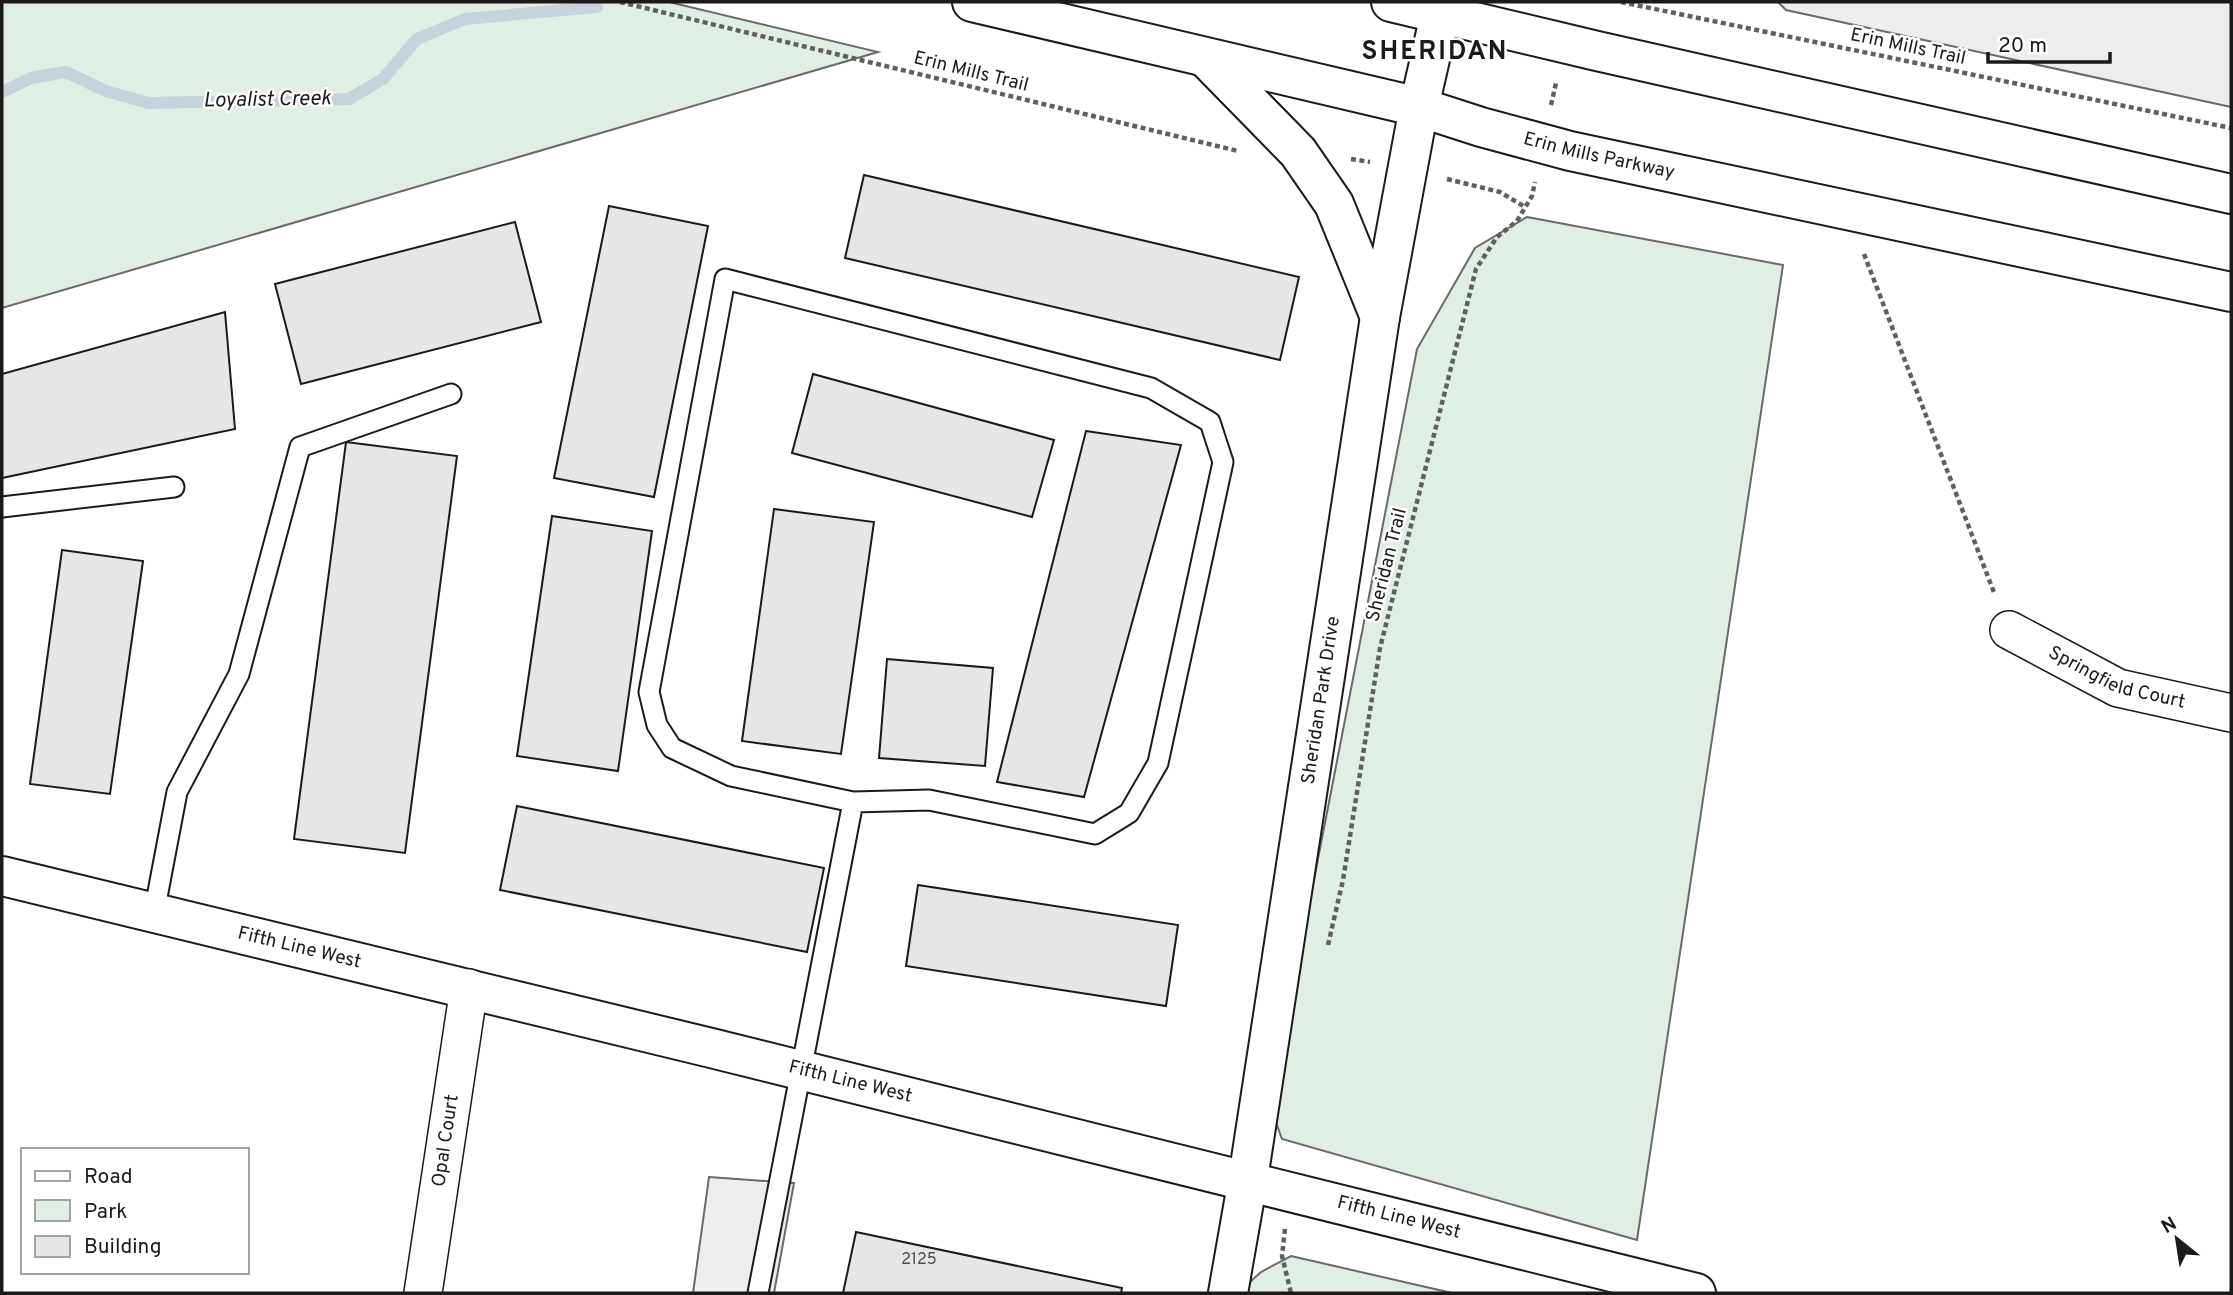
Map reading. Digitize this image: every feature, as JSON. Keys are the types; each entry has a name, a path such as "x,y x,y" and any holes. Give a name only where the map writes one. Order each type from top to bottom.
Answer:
{"street":[{"name":"Erin Mills Parkway","path":"972,2 1419,107 1543,144 2231,292"},
{"path":"1391,2 1441,7 1564,43 2231,194"},
{"name":"Sheridan Park Drive","path":"1228,1293 1248,1179 1380,317 1419,107 1441,7"},
{"path":"1207,59 1298,152 1334,204 1380,317"},
{"name":"Springfield Court","path":"2009,630 2118,688 2231,713"},
{"name":"Fifth Line West","path":"2,876 802,1069 1696,1293"},
{"name":"Opal Court","path":"423,1293 469,988"}],"lane":[{"path":"725,279 1151,388 1210,422 1223,462 1158,762 1129,813 1095,834 929,800 853,802 731,776 672,748 657,725 649,692 725,279"},
{"path":"155,913 177,792 239,674 300,447 451,394"},
{"path":"2,508 174,487"},
{"path":"758,1293 853,802"}],"path":[{"name":"Erin Mills Trail","path":"620,2 1243,152"},
{"name":"Erin Mills Trail","path":"1621,2 2231,128"},
{"name":"Sheridan Trail","path":"1327,947 1343,880 1380,648 1476,269 1497,237 1517,221 1532,197 1564,43"},
{"path":"1500,192 1525,207"},
{"path":"1847,211 2009,630"},
{"path":"1282,1256 1291,1293"}],"green space":[{"path":"2,2 669,2 878,52 2,308"},
{"path":"1527,217 1783,265 1637,1240 1282,1139 1270,1106 1417,349 1475,248"},
{"path":"1291,1256 1452,1293 1241,1293 1261,1272"}],"shaded area":[{"path":"1778,2 2231,2 2231,107 1786,10"},
{"path":"709,1177 794,1183 774,1293 693,1293"}],"building":[{"path":"864,175 1299,277 1280,360 845,258"},
{"path":"609,206 708,226 654,497 554,478"},
{"path":"515,222 541,322 301,384 275,284"},
{"path":"225,312 235,429 2,478 2,374"},
{"path":"813,374 1054,440 1032,517 792,453"},
{"path":"1086,431 1181,445 1084,797 997,782"},
{"path":"346,442 457,456 405,853 294,839"},
{"path":"774,509 874,522 841,754 742,741"},
{"path":"552,516 652,531 618,771 517,756"},
{"path":"62,550 143,561 110,794 30,784"},
{"path":"887,659 993,668 985,766 879,758"},
{"path":"517,806 824,868 807,952 500,890"},
{"path":"918,885 1178,925 1166,1006 906,966"},
{"path":"856,1232 1122,1288 1121,1293 843,1293"}],"waterway":[{"name":"Loyalist Creek","path":"2,92 31,78 66,72 106,91 148,103 349,99 383,79 417,39 465,19 597,7"}],"district":[{"name":"SHERIDAN","path":"1435,52"}]}
